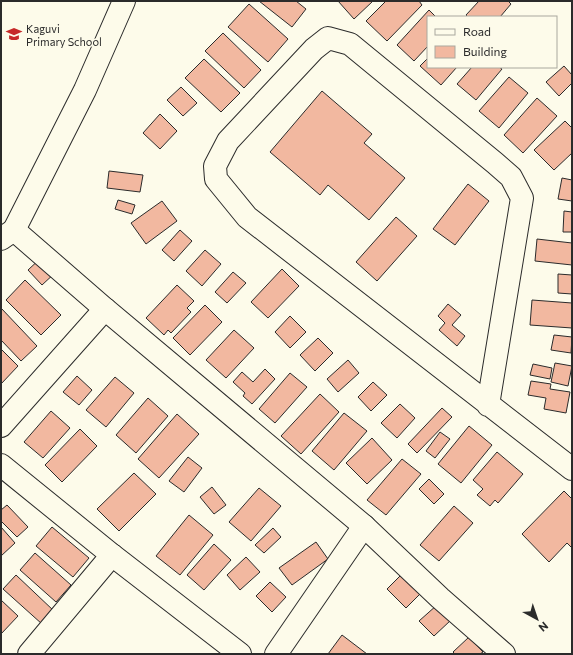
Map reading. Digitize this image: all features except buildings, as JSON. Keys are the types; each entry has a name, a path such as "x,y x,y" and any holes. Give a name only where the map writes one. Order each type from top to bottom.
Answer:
{"street":[{"path":"124,1 85,90 7,235 105,309 364,526 440,598 504,654"},
{"path":"488,405 522,198 511,177 489,158 350,44 328,38 314,49 228,141 215,166 216,179 247,217 488,405 572,469"},
{"path":"1,426 105,309"},
{"path":"1,465 112,555 240,654"},
{"path":"276,654 364,526"},
{"path":"29,654 112,555"}],"place":[{"name":"Kaguvi Primary School","path":"14,34"}]}
